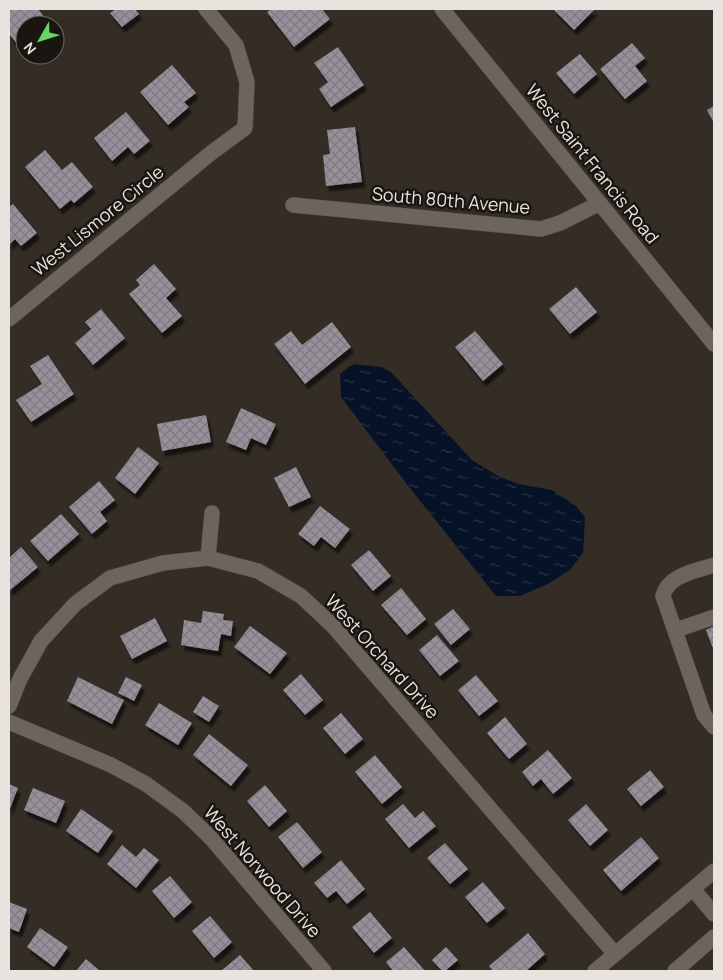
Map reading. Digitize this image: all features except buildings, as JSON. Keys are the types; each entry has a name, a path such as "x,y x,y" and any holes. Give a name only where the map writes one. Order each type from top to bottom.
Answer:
{"street":[{"name":"West Lismore Circle","path":"9,319 211,153 245,128 247,82 236,45 206,9"},
{"name":"West Saint Francis Road","path":"442,9 714,344"},
{"name":"South 80th Avenue","path":"294,205 541,229 600,204"},
{"path":"208,558 212,513"},
{"name":"West Orchard Drive","path":"9,706 20,679 41,641 75,604 110,578 163,563 208,558 258,571 301,596 334,627 615,954"},
{"path":"714,565 673,580 663,596 704,715 714,727"},
{"path":"676,630 714,616"},
{"name":"West Norwood Drive","path":"9,722 111,765 146,784 183,811 212,838 324,971"},
{"path":"595,971 714,871"},
{"path":"693,889 714,914"},
{"path":"675,971 714,937"}],"water":[{"path":"353,364 381,367 391,372 472,460 500,477 518,484 552,490 576,506 585,519 583,553 570,570 548,584 520,596 496,596 409,487 341,397 340,374"}]}
